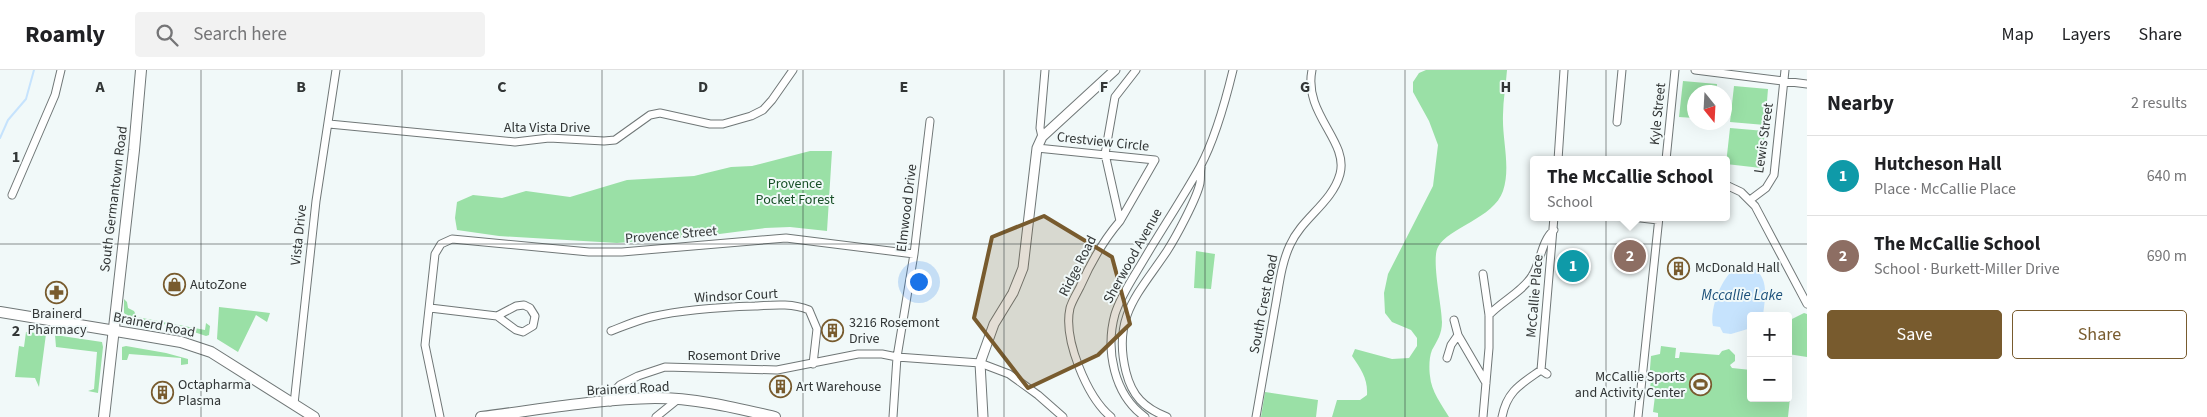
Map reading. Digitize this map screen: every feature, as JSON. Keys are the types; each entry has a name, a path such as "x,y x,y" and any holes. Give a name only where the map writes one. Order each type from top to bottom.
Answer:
{"main road":[{"name":"South Germantown Road","path":"105,417 141,70"},
{"name":"Brainerd Road","path":"0,312 182,342 211,352 314,417"},
{"name":"Brainerd Road","path":"480,417 656,398 715,404 775,417"}],"street":[{"path":"12,195 55,95 61,70"},
{"name":"Vista Drive","path":"294,404 316,201 336,70"},
{"name":"Alta Vista Drive","path":"329,124 515,142 549,138 615,140 650,115 660,114 710,124 723,124 751,116 763,110 793,70"},
{"path":"1042,137 1040,128 1045,70"},
{"path":"983,417 980,363 994,324 1013,293 1023,268 1037,148 1042,137 1115,70"},
{"path":"1120,221 1104,154 1115,97 1136,70"},
{"name":"Sherwood Avenue","path":"1145,417 1129,404 1120,387 1112,355 1114,317 1126,291 1201,164 1224,103 1233,70"},
{"name":"South Crest Road","path":"1256,417 1285,259 1299,228 1325,201 1334,189 1341,172 1339,152 1312,98 1310,83 1312,70"},
{"path":"1558,156 1564,70"},
{"path":"1617,122 1622,70"},
{"name":"Kyle Street","path":"1666,156 1675,70"},
{"path":"1695,70 1807,84"},
{"name":"Lewis Street","path":"1750,200 1766,188 1774,175 1785,70"},
{"name":"Elmwood Drive","path":"893,417 897,357 914,254 930,121"},
{"name":"Crestview Circle","path":"1037,148 1155,160 1120,221"},
{"name":"Sherwood Avenue","path":"1167,417 1143,405 1134,395 1127,378 1121,343 1127,314 1136,294 1168,250 1198,190 1201,181 1201,164"},
{"path":"1730,188 1750,200 1807,304"},
{"name":"Ridge Road","path":"1111,417 1102,410 1090,392 1080,371 1071,333 1070,309 1092,259 1104,239 1120,221"},
{"name":"McCallie Place","path":"1502,417 1504,408 1515,387 1544,372 1554,221"},
{"path":"1638,417 1659,221"},
{"path":"1488,315 1533,275 1548,235 1554,230"},
{"name":"Provence Street","path":"430,308 435,254 441,244 452,239 589,252 622,252 786,238 914,254"},
{"path":"1483,274 1490,348 1483,417"},
{"path":"440,417 425,345 430,308 498,316 516,330 523,332 533,326 535,316 530,308 524,305 516,306 498,316"},
{"name":"Windsor Court","path":"611,331 650,317 673,312 721,307 801,306 809,310 817,329 813,364"},
{"path":"1454,320 1458,335 1486,384"},
{"path":"1447,358 1451,345 1458,335"},
{"name":"Rosemont Drive","path":"610,402 613,392 620,385 638,376 665,367 777,370 858,354 882,354 897,357 980,363 1009,374 1038,394 1063,417"},
{"path":"656,417 677,400"}],"highlighted area":[{"path":"1044,216 1112,257 1130,324 1098,355 1028,388 974,318 992,237"}],"green space":[{"path":"1426,70 1507,70 1503,104 1506,173 1503,191 1498,200 1481,216 1443,240 1436,253 1436,272 1442,326 1431,353 1430,373 1435,392 1449,417 1332,417 1337,400 1360,400 1367,395 1365,379 1352,356 1355,349 1392,359 1409,358 1417,346 1417,338 1411,330 1392,322 1385,313 1384,293 1388,274 1433,186 1438,145 1429,121 1413,92 1413,82 1419,73"},
{"path":"1683,81 1717,84 1687,85 1687,118 1679,117"},
{"path":"1734,86 1768,89 1765,125 1732,122"},
{"path":"1732,128 1765,131 1761,168 1730,164 1730,156 1727,156 1730,130"},
{"name":"Provence Pocket Forest","path":"810,151 832,151 827,231 790,227 765,228 704,236 617,243 499,236 457,230 455,218 457,202 473,195 502,198 526,191 570,197 627,180 694,176 731,167 752,166"},
{"path":"1196,251 1215,254 1211,289 1194,288"},
{"path":"124,299 127,302 128,308 134,311 137,317 205,330 206,323 210,326 209,335 206,336 179,327 130,318 124,313"},
{"path":"219,307 270,313 267,322 256,315 238,352 217,339"},
{"path":"1804,313 1807,314 1807,357 1792,355 1792,319"},
{"path":"26,332 46,334 39,387 35,378 15,377 19,346 24,347"},
{"path":"55,335 102,342 98,393 88,391 94,389 97,352 56,347"},
{"path":"126,346 188,359 188,364 181,365 181,358 129,354 127,360 122,360 122,347"},
{"name":"McCallie Sports and Activity Center","path":"1661,346 1676,348 1675,358 1679,358 1680,352 1719,355 1722,351 1729,349 1735,355 1735,361 1730,365 1732,368 1747,370 1747,402 1790,402 1788,417 1658,417 1658,413 1653,412 1655,396 1663,396 1664,390 1650,388 1651,381 1649,381 1651,356 1660,354"},
{"path":"1265,392 1318,400 1316,417 1261,417"}],"water":[{"name":"Mccallie Lake","path":"1742,265 1747,268 1752,267 1758,272 1764,283 1765,302 1764,312 1747,312 1747,329 1731,334 1723,333 1720,327 1713,326 1712,319 1715,301 1723,282 1735,268"}],"waterway":[{"path":"0,138 8,120 26,99 34,70"}],"place":[{"name":"The McCallie School","path":"1630,256"},
{"name":"Hutcheson Hall","path":"1573,266"},
{"name":"McDonald Hall","path":"1679,268"},
{"name":"AutoZone","path":"174,285"},
{"name":"Brainerd Pharmacy","path":"57,292"},
{"name":"3216 Rosemont Drive","path":"833,331"},
{"name":"McCallie Sports and Activity Center","path":"1701,385"},
{"name":"Art Warehouse","path":"780,387"},
{"name":"Octapharma Plasma","path":"162,393"}]}
